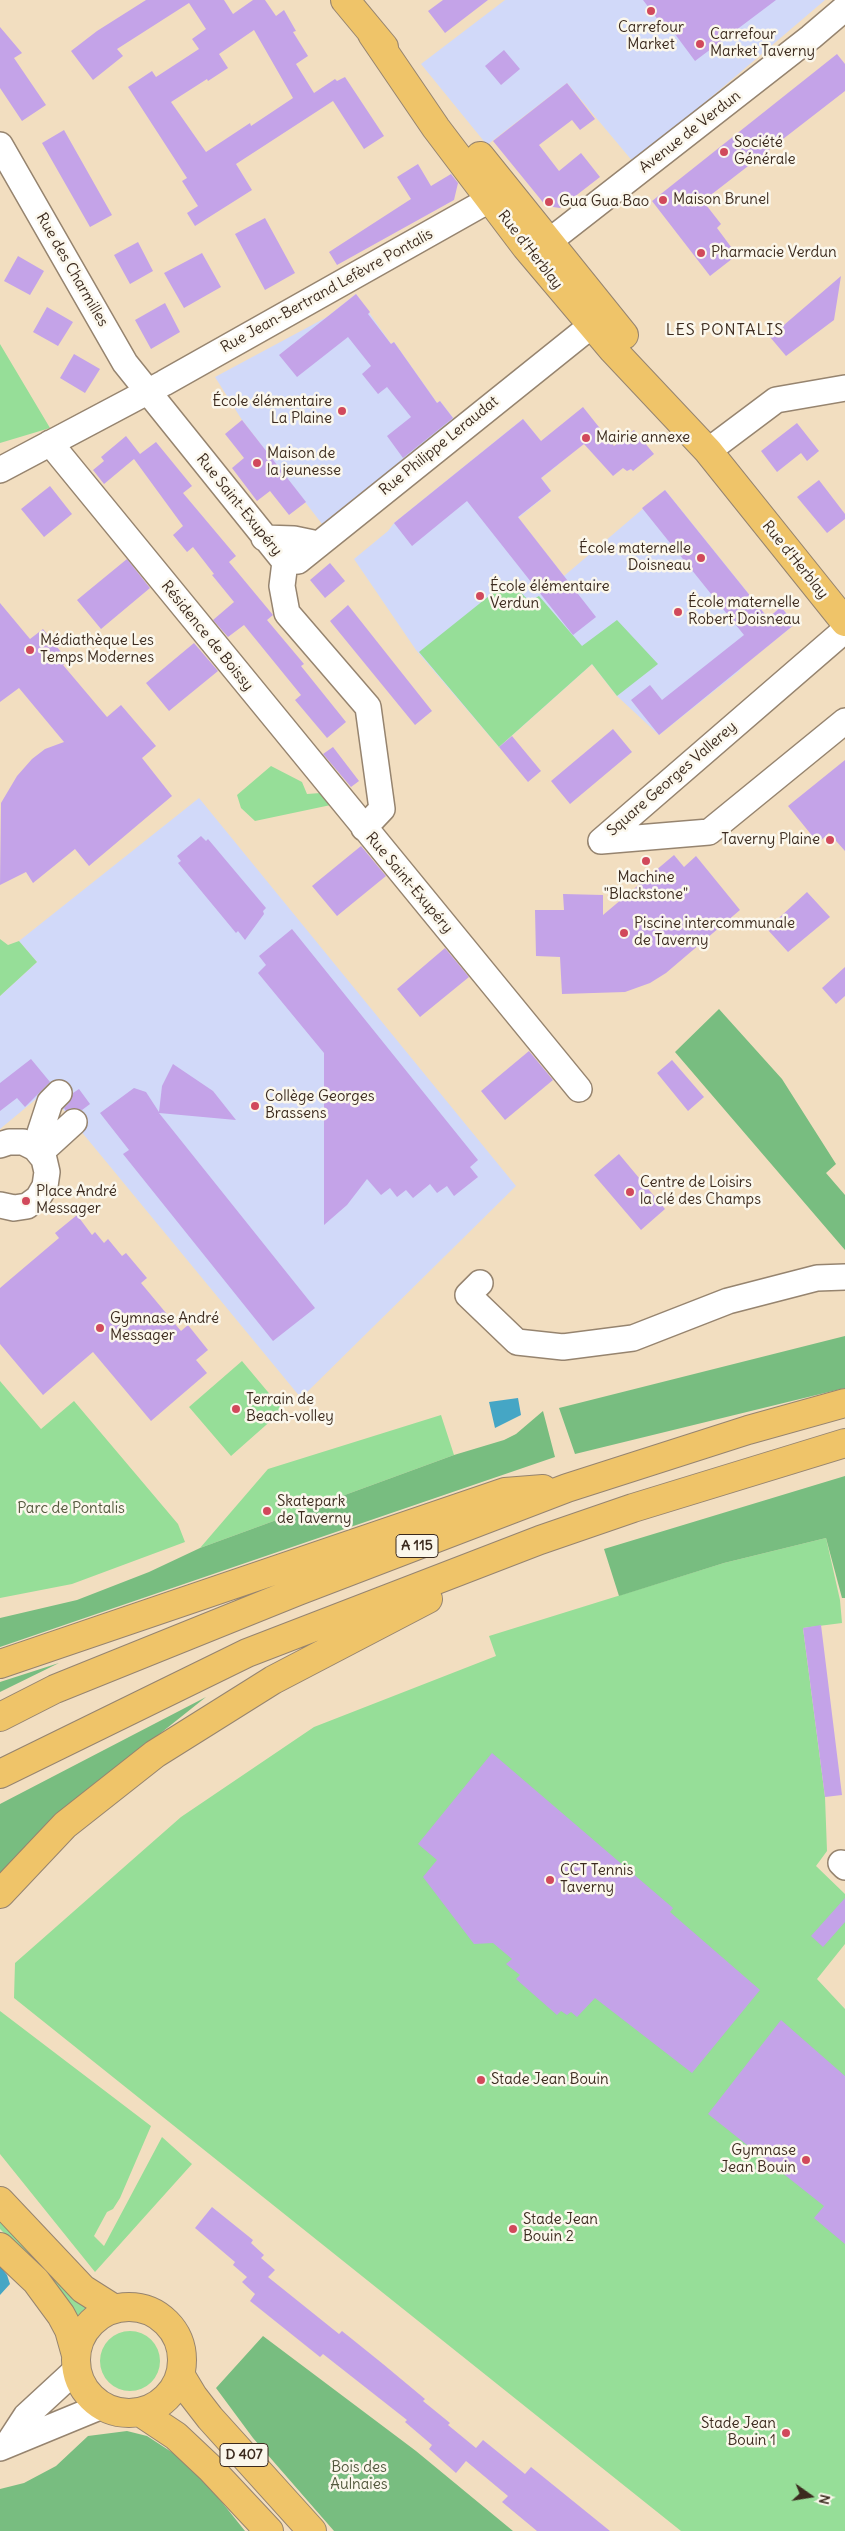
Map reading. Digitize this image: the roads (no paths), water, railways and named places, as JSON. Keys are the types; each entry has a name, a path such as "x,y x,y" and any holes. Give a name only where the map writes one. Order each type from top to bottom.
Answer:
{"main road":[{"name":"Rue d'Herblay","path":"345,0 372,34 450,118 497,192 541,248 681,408 708,451"},
{"name":"Rue d'Herblay","path":"541,248 592,325 678,421 708,451 845,622"},
{"name":"A 115","path":"0,1717 55,1689 298,1591 567,1488 748,1430 845,1404"},
{"name":"A 115","path":"0,1774 247,1653 540,1540 634,1508 845,1443"},
{"path":"0,1664 506,1492 567,1488"},
{"path":"0,1894 65,1825 155,1754 273,1680 540,1540"},
{"path":"0,2201 83,2289 114,2308"},
{"path":"0,2246 36,2281 61,2315 68,2330 76,2362 82,2384 90,2396 102,2406 114,2411 140,2412 153,2408 165,2400 174,2389 180,2376 183,2359 180,2343 173,2328 161,2316 146,2309 130,2306 114,2308 99,2315 87,2326 80,2340 76,2362"},
{"name":"D 407","path":"180,2376 210,2418 312,2531"},
{"name":"D 407","path":"140,2412 176,2436 210,2468 269,2531"}],"street":[{"name":"Avenue de Verdun","path":"541,248 811,37 845,8"},
{"name":"Rue des Charmilles","path":"0,145 125,364 147,392"},
{"name":"Rue Jean-Bertrand Lefèvre Pontalis","path":"42,447 147,392 470,211 497,192"},
{"name":"Rue Philippe Leraudat","path":"285,562 298,561 592,325"},
{"path":"708,451 776,400 845,388"},
{"name":"Rue Saint-Exupéry","path":"147,392 285,562 282,586 287,613 368,706 382,809 364,828 579,1089"},
{"path":"0,458 42,447"},
{"path":"0,470 42,447"},
{"name":"Résidence de Boissy","path":"42,447 190,616 345,802 364,828"},
{"path":"264,538 294,539 318,544"},
{"name":"Square Georges Vallerey","path":"845,630 600,841 709,832 845,721"},
{"path":"37,1151 50,1102 59,1093"},
{"path":"37,1151 74,1122"},
{"path":"0,1145 9,1142 23,1142 37,1151 47,1172 46,1186 38,1198 27,1206 14,1208 0,1205"},
{"path":"480,1283 468,1295 517,1342 563,1347 632,1338 728,1301 817,1278 845,1277"},
{"path":"4,2445 26,2416 76,2362"},
{"path":"4,2445 102,2406"}],"water":[{"path":"518,1398 521,1415 495,1428 489,1402"},
{"path":"0,2266 7,2275 10,2284 0,2295"}],"place":[{"name":"Carrefour Market","path":"651,11"},
{"name":"Carrefour Market Taverny","path":"700,44"},
{"name":"Société Générale","path":"724,152"},
{"name":"Maison Brunel","path":"663,200"},
{"name":"Gua Gua Bao","path":"549,202"},
{"name":"Pharmacie Verdun","path":"701,253"},
{"name":"École élémentaire La Plaine","path":"342,411"},
{"name":"Mairie annexe","path":"586,438"},
{"name":"Maison de la jeunesse","path":"257,463"},
{"name":"École maternelle Doisneau","path":"701,558"},
{"name":"École élémentaire Verdun","path":"480,596"},
{"name":"École maternelle Robert Doisneau","path":"678,612"},
{"name":"Médiathèque Les Temps Modernes","path":"30,650"},
{"name":"Taverny Plaine","path":"830,840"},
{"name":"Machine \"Blackstone\"","path":"646,861"},
{"name":"Piscine intercommunale de Taverny","path":"624,933"},
{"name":"Collège Georges Brassens","path":"255,1106"},
{"name":"Centre de Loisirs la clé des Champs","path":"630,1192"},
{"name":"Place André Messager","path":"26,1201"},
{"name":"Gymnase André Messager","path":"100,1328"},
{"name":"Terrain de Beach-volley","path":"236,1409"},
{"name":"Skatepark de Taverny","path":"267,1511"},
{"name":"CCT Tennis Taverny","path":"550,1880"},
{"name":"Stade Jean Bouin","path":"481,2080"},
{"name":"Gymnase Jean Bouin","path":"806,2160"},
{"name":"Stade Jean Bouin 2","path":"513,2229"},
{"name":"Stade Jean Bouin 1","path":"786,2433"}],"district":[{"name":"LES PONTALIS","path":"725,330"}],"park label":[{"name":"Parc de Pontalis","path":"71,1509"},
{"name":"Bois des Aulnaies","path":"359,2476"}]}
